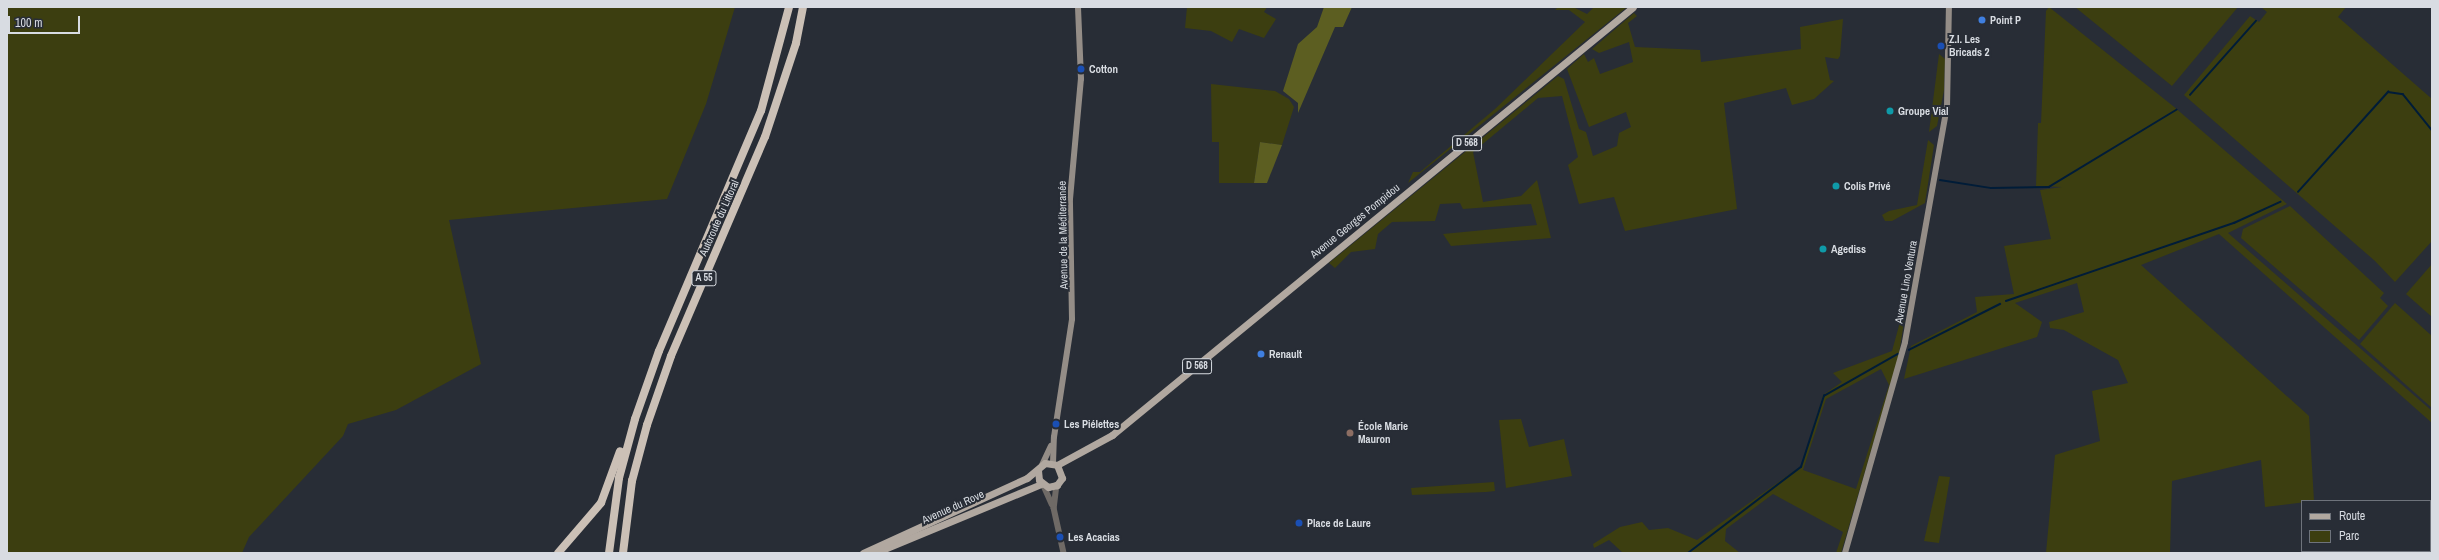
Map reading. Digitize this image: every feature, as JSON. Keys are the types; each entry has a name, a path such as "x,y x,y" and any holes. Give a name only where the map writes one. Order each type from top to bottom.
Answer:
{"highway":[{"name":"Autoroute du Littoral","path":"609,553 618,478 627,446 657,358 686,286 761,111 789,7"},
{"name":"Autoroute du Littoral","path":"624,553 624,538 632,481 647,425 671,356 765,137 796,42 803,7"},
{"path":"558,553 601,503 640,390 686,286"}],"main road":[{"name":"Avenue de la Méditerranée","path":"1055,464 1054,437 1072,319 1070,199 1080,79 1078,7"},
{"name":"Avenue Georges Pompidou","path":"863,553 1040,468 1055,464 1090,448 1112,435 1633,7"},
{"name":"Avenue Lino Ventura","path":"1845,553 1905,342 1947,107 1949,7"},
{"name":"Avenue de la Méditerranée","path":"1040,468 1054,437"},
{"name":"Avenue Georges Pompidou","path":"1062,473 1090,448"},
{"path":"1040,468 1043,485 1056,486 1062,473 1055,464"},
{"name":"Avenue du Rove","path":"875,553 1043,485"}],"street":[{"path":"1043,485 1054,508 1064,553"},
{"path":"1054,508 1056,486"}],"green space":[{"path":"7,7 735,7 706,104 667,199 449,220 481,364 396,410 348,424 343,436 249,537 242,553 7,553"},
{"path":"1187,7 1267,7 1264,12 1276,19 1264,38 1239,29 1232,42 1211,31 1185,28"},
{"path":"1558,7 1573,7 1587,14 1594,7 1627,7 1408,183 1413,172 1420,172 1495,109 1585,22 1569,10 1555,10"},
{"path":"2049,7 2173,106 2287,204 2228,233 2432,411 2432,423 2219,234 2141,265 2309,416 2314,500 2301,500 2301,503 2265,507 2261,460 2172,481 2170,553 2046,553 2055,455 2100,441 2092,391 2128,383 2118,360 2064,330 2050,328 2049,322 2084,312 2077,283 2015,303 2042,322 2037,337 1904,379 1911,346 1977,312 1975,297 2014,294 2004,246 2051,239 2040,190 2062,187 2036,186 2038,123 2041,123 2046,11"},
{"path":"2075,7 2238,7 2172,86"},
{"path":"2261,7 2346,7 2338,17 2432,99 2432,241 2395,282 2375,261 2184,95 2250,16 2259,22 2267,12"},
{"path":"1634,13 1637,16 1628,23 1635,47 1700,50 1701,62 1801,49 1800,27 1843,19 1840,56 1838,59 1825,57 1830,80 1834,81 1814,99 1792,105 1786,88 1724,103 1737,209 1625,231 1614,197 1579,204 1568,165 1578,157 1562,96 1538,98 1473,152 1483,202 1521,196 1537,180 1551,238 1451,246 1443,234 1537,225 1531,204 1463,209 1460,203 1440,204 1435,221 1392,222 1378,234 1375,249 1351,252 1335,268 1329,263 1558,76 1564,79 1579,129 1586,132 1593,156 1617,146 1619,133 1631,127 1626,112 1589,127 1567,69 1584,54 1588,62 1594,58 1600,74 1633,62 1629,42 1599,53 1592,49"},
{"path":"1939,54 1945,59 1944,90 1937,126 1929,132"},
{"path":"1211,84 1275,91 1289,99 1294,107 1282,145 1260,142 1254,183 1219,183 1219,142 1212,142"},
{"path":"1928,140 1934,145 1925,203 1892,221 1885,221 1882,215 1889,211 1917,205"},
{"path":"2290,206 2384,293 2380,298 2388,306 2359,340 2241,238 2243,229"},
{"path":"2432,264 2432,317 2406,294"},
{"path":"1910,286 1898,359 1841,553 1836,553 1843,532 1773,494 1726,529 1725,541 1740,553 1623,553 1609,540 1594,548 1593,544 1620,527 1642,522 1649,530 1668,528 1697,540 1801,466 1823,395 1842,382 1833,373 1892,351","holes":["1881,369 1889,385 1856,489 1803,470 1826,399"]},
{"path":"2395,303 2432,336 2432,408 2360,344"},
{"path":"1521,419 1529,447 1564,439 1572,476 1506,488 1499,420"},
{"path":"1939,476 1950,477 1939,543 1924,541"},
{"path":"1494,482 1495,491 1486,492 1412,495 1411,488"}],"shaded area":[{"path":"1324,7 1352,7 1343,27 1335,27 1298,113 1298,103 1283,91 1298,44 1317,27"},
{"path":"1260,142 1282,145 1267,183 1254,183"}],"waterway":[{"path":"2190,95 2256,21"},
{"path":"2298,192 2388,92 2403,94 2432,130"},
{"path":"1940,180 1991,188 2049,187 2176,110"},
{"path":"2006,301 2234,223 2280,202"},
{"path":"1909,350 2000,304"},
{"path":"1688,553 1801,467 1824,396 1898,354"}],"place":[{"name":"Point P","path":"1982,20"},
{"name":"Z.I. Les Bricads 2","path":"1941,46"},
{"name":"Cotton","path":"1081,69"},
{"name":"Groupe Vial","path":"1890,111"},
{"name":"Colis Privé","path":"1836,186"},
{"name":"Agediss","path":"1823,249"},
{"name":"Renault","path":"1261,354"},
{"name":"Les Piélettes","path":"1056,424"},
{"name":"École Marie Mauron","path":"1350,433"},
{"name":"Place de Laure","path":"1299,523"},
{"name":"Les Acacias","path":"1060,537"}]}
